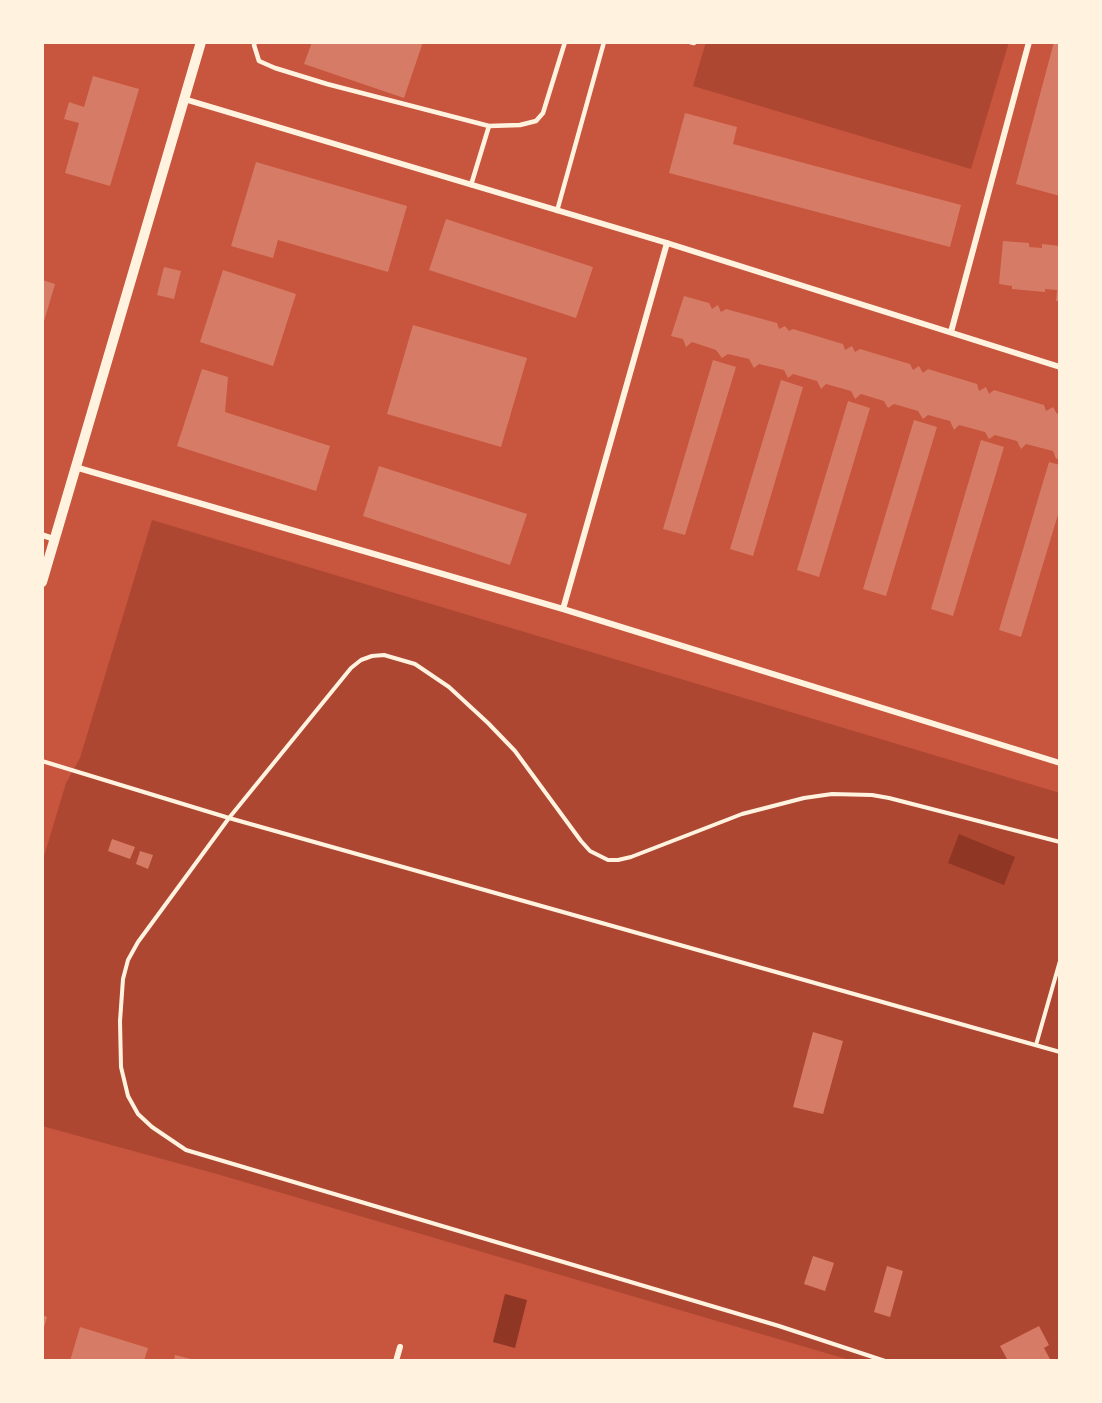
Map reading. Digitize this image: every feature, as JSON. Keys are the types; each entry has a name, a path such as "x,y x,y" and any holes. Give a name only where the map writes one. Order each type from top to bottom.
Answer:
{"street":[{"path":"42,582 201,42"},
{"path":"951,332 1029,42"},
{"path":"184,99 667,243 1060,367"},
{"path":"563,609 667,243"},
{"path":"75,467 563,609 1060,763"},
{"path":"42,536 54,539"},
{"path":"396,1361 400,1347"}],"lane":[{"path":"255,42 260,61 275,68 327,84 489,126 520,125 536,121 543,113 565,42"},
{"path":"557,211 604,42"},
{"path":"471,185 489,126"}],"path":[{"path":"885,1361 801,1333 186,1150 152,1127 138,1114 128,1096 121,1066 120,1021 123,978 128,960 138,942 229,818 351,668 361,660 372,656 384,655 416,664 432,674 469,705 515,751 581,841 590,851 608,860 631,857 752,811 804,798 832,795 872,795 889,798 1060,842"},
{"path":"42,761 229,818 1060,1052"},
{"path":"1036,1045 1060,960"}],"shaded area":[{"path":"706,42 1009,42 971,169 693,86"},
{"path":"152,520 1060,793 1060,1361 853,1361 217,1174 42,1126 42,863 66,783 80,758"},
{"path":"959,834 1015,857 1004,885 948,863"},
{"path":"505,1294 527,1300 515,1348 493,1342"}],"building":[{"path":"312,42 423,42 404,98 304,64"},
{"path":"1054,42 1060,42 1060,196 1016,184"},
{"path":"93,76 139,89 110,186 65,173 79,123 64,119 69,102 84,107"},
{"path":"685,113 737,127 733,144 961,205 950,247 669,173"},
{"path":"256,162 407,206 388,272 278,240 273,258 231,246"},
{"path":"446,219 593,267 576,318 429,270"},
{"path":"1003,241 1029,243 1029,247 1042,248 1042,244 1060,246 1060,301 1056,301 1057,290 1045,289 1045,292 1012,289 1012,286 999,284"},
{"path":"164,267 181,271 174,299 157,295"},
{"path":"223,270 296,294 273,366 200,342"},
{"path":"42,280 55,284 43,325 42,325"},
{"path":"684,296 709,303 712,309 718,305 721,312 726,309 777,323 779,329 785,326 789,331 793,329 843,344 845,350 852,346 855,352 860,349 910,364 913,370 919,366 923,373 928,369 977,384 979,391 986,387 989,394 994,390 1044,405 1046,411 1053,407 1057,414 1060,411 1060,457 1056,459 1053,451 1026,444 1021,449 1017,441 995,435 989,439 985,432 959,425 954,430 950,421 928,415 923,419 918,411 894,404 888,408 884,401 861,394 855,399 851,391 826,384 821,389 817,381 793,374 788,378 784,370 759,364 754,368 749,359 728,354 722,358 716,350 692,342 686,347 683,339 671,336"},
{"path":"413,325 527,358 501,447 387,414"},
{"path":"713,360 736,367 685,535 663,529"},
{"path":"202,369 228,377 225,412 330,446 316,491 177,446"},
{"path":"781,380 803,387 753,556 730,549"},
{"path":"848,401 870,408 819,577 797,570"},
{"path":"914,420 937,427 886,596 863,589"},
{"path":"981,440 1004,447 953,616 931,609"},
{"path":"1049,462 1060,465 1060,508 1021,637 999,630"},
{"path":"379,466 527,514 510,565 363,516"},
{"path":"112,839 135,847 130,859 108,851"},
{"path":"140,851 153,855 148,869 136,864"},
{"path":"813,1032 843,1041 823,1114 793,1107"},
{"path":"813,1256 834,1263 825,1291 804,1284"},
{"path":"887,1266 903,1271 890,1317 874,1312"},
{"path":"42,1315 47,1317 43,1331 42,1331"},
{"path":"1039,1326 1049,1345 1044,1348 1051,1361 1008,1361 1000,1346"},
{"path":"80,1327 148,1348 144,1361 70,1361"},
{"path":"175,1355 195,1360 195,1361 174,1361"}]}
